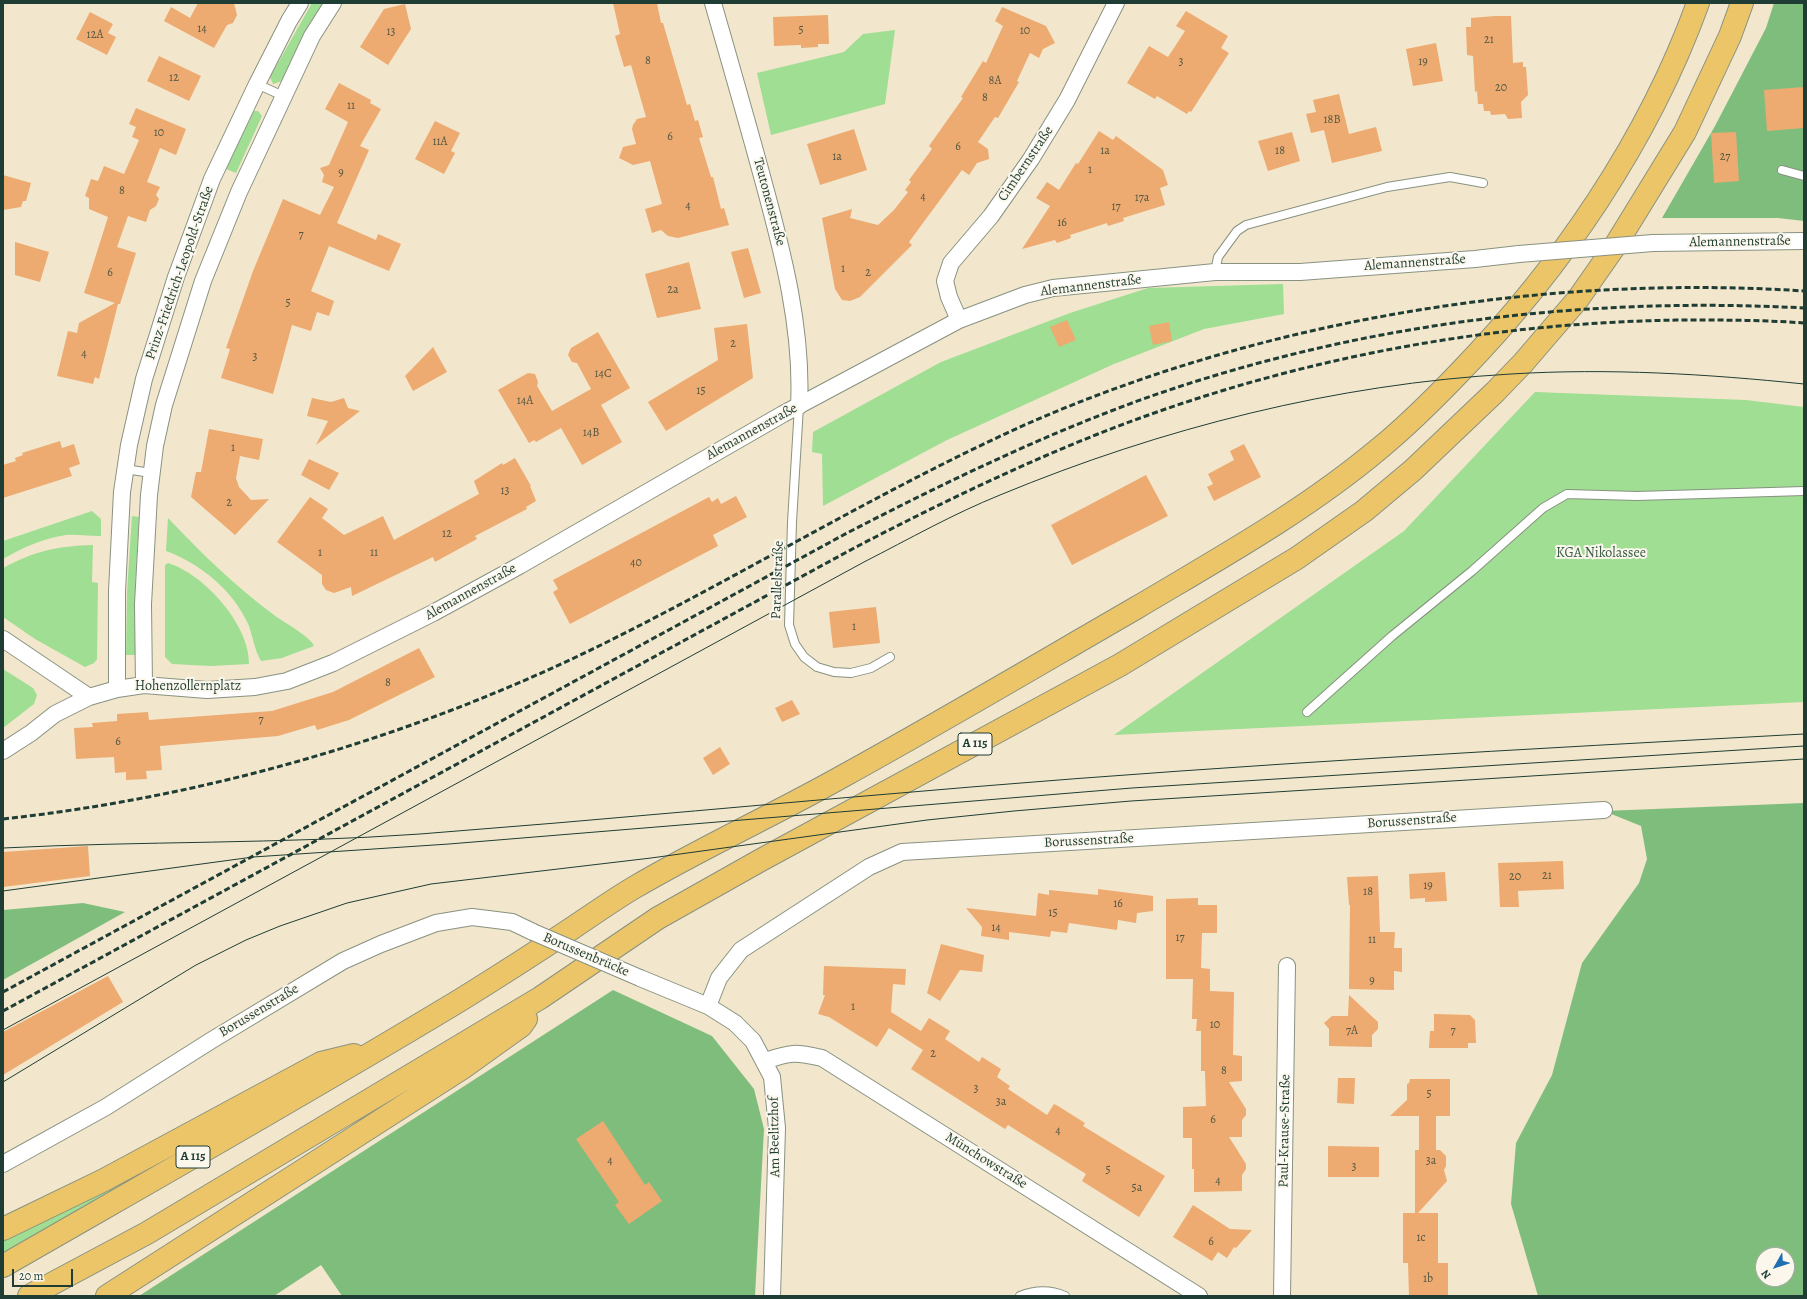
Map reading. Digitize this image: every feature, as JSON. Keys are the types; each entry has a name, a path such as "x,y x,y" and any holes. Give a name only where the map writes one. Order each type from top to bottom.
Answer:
{"highway":[{"name":"A 115","path":"3,1266 383,1047 515,966 633,888 843,777 1273,527 1339,481 1384,445 1435,398 1488,342 1541,279 1584,220 1612,178 1642,126 1667,77 1690,26 1698,3"},
{"name":"A 115","path":"29,1296 147,1233 540,998 658,918 761,860 1120,665 1297,558 1364,511 1413,470 1495,392 1523,364 1578,299 1615,246 1685,132 1730,36 1742,3"},
{"path":"107,1296 461,1069 521,1026 540,998"},
{"path":"3,1229 104,1180 321,1063 383,1047"}],"street":[{"name":"Prinz-Friedrich-Leopold-Straße","path":"116,689 117,591 122,492 125,469 144,379 176,277 212,179 257,84 289,21 300,3"},
{"name":"Prinz-Friedrich-Leopold-Straße","path":"144,685 144,604 151,473 164,405 203,280 239,192 312,36 333,3"},
{"name":"Teutonenstraße","path":"713,3 784,258 795,333 800,384 799,406"},
{"name":"Cimbernstraße","path":"959,320 949,297 945,281 952,263 991,216 1031,159 1067,100 1116,3"},
{"name":"Alemannenstraße","path":"316,671 447,606 799,406 959,320 1025,295 1053,288 1215,272 1300,272 1475,259 1653,243 1804,241"},
{"path":"3,639 89,697"},
{"name":"Hohenzollernplatz","path":"3,751 31,733 55,714 89,697 116,689 144,685 207,690 255,687 287,681 316,671"},
{"name":"Borussenstraße","path":"708,1006 719,978 741,950 870,867 902,852 1604,810"},
{"name":"Borussenstraße","path":"3,1164 106,1107 212,1040 343,961 374,947 436,923 472,917 512,922 533,932"},
{"name":"Borussenbrücke","path":"533,932 708,1006"},
{"name":"Paul-Krause-Straße","path":"1282,1296 1287,966"},
{"name":"Am Beelitzhof","path":"708,1006 735,1023 753,1041 765,1061 772,1077 777,1128 772,1296"},
{"name":"Münchowstraße","path":"765,1061 799,1052 822,1058 1199,1296"}],"lane":[{"path":"257,84 283,96"},
{"path":"1782,170 1804,176"},
{"path":"1215,272 1218,257 1237,231 1246,225 1387,187 1450,177 1483,183"},
{"name":"Parallelstraße","path":"799,406 789,625 795,644 804,657 817,667 834,672 851,673 871,668 890,657"},
{"path":"125,469 151,473"},
{"path":"1307,712 1392,636 1472,571 1543,508 1567,494 1637,496 1804,491"},
{"path":"1020,1296 1039,1291 1055,1292 1065,1296"}],"green space":[{"path":"312,3 325,3 282,81 273,84 270,77"},
{"path":"1774,3 1804,3 1804,221 1778,218 1662,218 1715,126 1766,28"},
{"path":"895,30 885,104 771,135 757,73 844,52 863,34"},
{"path":"254,111 258,111 262,116 236,173 226,169"},
{"path":"1283,284 1284,314 1204,329 1114,364 947,440 823,506 822,454 812,452 813,432 941,362 1070,313 1148,288"},
{"name":"KGA Nikolassee","path":"1535,392 1746,400 1804,407 1804,702 1114,735 1404,531"},
{"path":"92,511 101,519 101,536 58,536 33,544 3,559 3,541"},
{"path":"132,516 139,517 135,588 135,655 126,655 127,592"},
{"path":"168,518 232,581 274,615 302,634 312,642 314,646 282,658 261,661 249,626 235,601 204,571 192,563 166,551"},
{"path":"93,545 92,582 98,583 97,659 94,663 85,667 35,639 3,617 3,568 25,557 46,550"},
{"path":"168,563 182,569 196,578 222,603 242,633 247,649 249,664 211,666 172,664 165,657 165,565"},
{"path":"3,669 33,688 37,695 34,704 3,728"},
{"path":"1804,803 1804,1296 1538,1296 1511,1204 1516,1143 1552,1075 1582,963 1639,883 1647,859 1641,826 1604,811"},
{"path":"83,903 125,912 3,980 3,910"},
{"path":"613,990 712,1036 754,1089 764,1129 755,1296 342,1296 321,1265 274,1296 139,1296"},
{"path":"120,1181 123,1184 3,1253 3,1238"}],"building":[{"path":"198,3 234,3 237,15 233,23 227,25 214,48 164,21 171,7 190,18"},
{"path":"613,3 657,3 661,23 663,23 687,105 690,104 695,121 698,120 703,137 699,138 711,177 713,177 721,209 724,208 729,225 678,238 668,236 661,230 652,233 645,209 662,204 650,161 633,165 619,158 623,147 636,144 632,129 633,125 637,119 646,117 631,65 624,67 615,36 620,34"},
{"path":"405,4 411,29 388,65 360,47 384,9"},
{"path":"1002,7 1046,26 1055,43 1043,49 1039,58 1030,53 1017,81 1019,82 998,118 995,117 978,142 988,149 989,159 977,163 969,175 962,170 909,242 912,245 860,297 850,301 842,300 835,289 822,218 852,209 850,218 878,225 894,210 908,192 905,190 911,182 909,180 932,149 929,146 963,98 961,97 983,61 986,63 1003,26 995,21"},
{"path":"1186,11 1228,36 1221,48 1229,53 1191,112 1189,111 1187,114 1157,96 1155,99 1127,83 1149,46 1168,57 1185,31 1176,26"},
{"path":"90,12 113,24 108,33 116,37 107,55 76,39"},
{"path":"828,15 829,44 818,44 818,47 801,48 801,45 774,46 773,17"},
{"path":"1511,16 1513,63 1523,62 1523,67 1526,67 1528,95 1521,102 1522,118 1508,119 1505,114 1491,115 1490,111 1484,111 1483,104 1478,104 1477,91 1475,92 1473,56 1467,55 1466,27 1471,27 1471,18"},
{"path":"1436,43 1443,81 1413,86 1406,49"},
{"path":"159,56 201,76 189,101 147,81"},
{"path":"339,83 371,100 370,103 381,109 360,146 369,150 337,223 376,240 378,234 401,244 389,271 329,246 311,291 334,301 329,316 317,312 311,331 292,325 273,394 221,378 230,349 226,348 253,271 283,199 320,215 334,187 322,182 324,175 320,168 329,165 348,122 325,109"},
{"path":"1804,87 1804,128 1767,131 1764,90"},
{"path":"1339,94 1349,134 1376,127 1382,151 1332,163 1324,130 1311,133 1306,114 1316,112 1313,100"},
{"path":"136,108 186,129 176,155 160,148 147,182 160,187 156,195 159,199 156,206 150,210 146,222 128,216 117,247 136,253 120,304 118,304 99,379 95,377 93,384 57,376 68,331 77,333 79,323 115,303 84,293 108,217 89,209 89,198 85,196 91,179 98,181 104,166 124,174 139,140 132,137 136,127 129,124"},
{"path":"435,121 460,133 451,151 455,153 444,174 415,159"},
{"path":"854,129 867,170 820,185 807,144"},
{"path":"1099,131 1113,140 1116,136 1163,170 1168,185 1160,188 1165,205 1123,218 1124,221 1108,226 1107,223 1070,235 1071,238 1057,243 1055,240 1022,249 1050,206 1036,198 1047,182 1059,190"},
{"path":"1292,132 1300,161 1268,171 1258,141"},
{"path":"1736,132 1739,181 1714,183 1711,133"},
{"path":"3,175 31,183 26,201 23,201 21,207 3,210"},
{"path":"15,242 49,252 40,282 15,275"},
{"path":"748,248 761,293 744,298 731,252"},
{"path":"689,262 701,309 657,318 645,274"},
{"path":"1067,320 1076,340 1059,347 1050,327"},
{"path":"1169,322 1172,341 1153,345 1149,326"},
{"path":"747,324 753,378 666,431 648,402 718,360 714,328"},
{"path":"598,332 630,388 601,405 622,442 582,465 561,428 536,442 534,440 529,443 498,390 528,373 535,374 538,382 537,386 552,411 591,389 577,363 572,362 568,355 571,348"},
{"path":"433,347 447,372 413,391 405,376"},
{"path":"312,398 331,402 344,398 348,408 360,411 316,445 328,421 307,416"},
{"path":"209,429 263,439 259,460 240,456 236,478 239,487 251,500 269,499 235,535 191,497 196,472 201,472"},
{"path":"60,441 62,448 74,444 80,464 69,468 72,476 3,498 3,465 16,461 15,458 23,455 22,453"},
{"path":"1244,444 1261,477 1214,501 1207,487 1213,484 1208,474 1234,460 1230,451"},
{"path":"515,458 531,486 536,501 526,507 527,509 475,536 477,539 435,562 433,557 352,596 351,587 334,593 326,590 322,584 322,575 277,542 310,497 328,509 322,518 344,535 383,516 394,540 479,494 474,481 502,463 503,465"},
{"path":"309,459 339,473 329,490 301,475"},
{"path":"1146,475 1168,516 1072,565 1051,525"},
{"path":"736,496 747,517 713,535 718,546 570,624 553,592 558,589 553,580 709,497 712,502 718,498 721,504"},
{"path":"876,607 880,643 833,648 829,612"},
{"path":"419,648 435,677 349,720 317,730 315,725 278,736 160,746 162,770 146,771 147,779 126,780 126,772 115,773 114,757 76,759 74,728 93,727 92,723 117,721 117,714 148,712 149,720 272,711 333,692"},
{"path":"792,700 800,714 782,722 775,708"},
{"path":"720,747 730,764 713,775 703,758"},
{"path":"88,846 90,876 3,887 3,852"},
{"path":"1563,861 1564,889 1518,891 1519,907 1500,907 1498,863"},
{"path":"1445,872 1447,901 1425,902 1425,898 1410,899 1409,874"},
{"path":"1378,876 1380,932 1395,932 1394,948 1402,948 1402,972 1394,971 1394,990 1349,989 1350,905 1347,877"},
{"path":"1098,889 1153,896 1153,911 1137,913 1136,923 1118,920 1117,930 1069,923 1067,933 1051,931 1050,937 1009,932 1009,940 981,936 982,927 966,908 1036,916 1038,893 1049,895 1049,890 1098,895"},
{"path":"1198,898 1198,905 1217,905 1217,933 1202,933 1201,968 1210,969 1210,991 1234,992 1233,1055 1242,1056 1242,1081 1229,1082 1246,1109 1246,1115 1242,1120 1242,1137 1229,1137 1246,1164 1246,1169 1242,1175 1242,1191 1194,1192 1192,1138 1183,1138 1183,1107 1206,1106 1205,1071 1201,1071 1201,1031 1196,1031 1197,1019 1192,1019 1193,979 1166,979 1166,899"},
{"path":"941,944 984,955 982,972 960,970 940,1001 927,993"},
{"path":"824,966 906,969 905,985 893,984 891,1012 921,1031 929,1018 950,1031 945,1039 979,1062 982,1057 1001,1069 997,1077 1010,1086 1008,1089 1047,1115 1054,1104 1058,1106 1085,1123 1083,1126 1165,1176 1139,1217 1082,1181 1086,1174 1008,1125 1005,1129 911,1069 923,1050 889,1028 877,1047 829,1017 818,1014 825,995 823,995"},
{"path":"108,976 123,1002 3,1075 3,1032"},
{"path":"1349,995 1378,1022 1378,1029 1372,1035 1372,1047 1329,1046 1329,1029 1324,1023 1332,1016 1348,1016"},
{"path":"1434,1014 1470,1015 1475,1020 1476,1043 1468,1043 1468,1048 1429,1048 1430,1031 1434,1031"},
{"path":"1338,1078 1355,1078 1354,1104 1337,1103"},
{"path":"1410,1079 1450,1079 1450,1116 1436,1116 1436,1150 1440,1150 1446,1156 1446,1166 1444,1170 1447,1181 1418,1213 1438,1213 1438,1263 1448,1263 1448,1296 1409,1296 1408,1263 1403,1263 1403,1213 1415,1213 1415,1150 1419,1150 1419,1116 1390,1116 1407,1100 1407,1084 1409,1083"},
{"path":"603,1121 645,1185 649,1182 662,1201 629,1224 615,1205 619,1202 576,1139"},
{"path":"1328,1146 1379,1147 1379,1177 1328,1177"},
{"path":"1193,1205 1230,1229 1252,1230 1236,1248 1234,1247 1227,1258 1218,1252 1212,1261 1173,1237"}],"tram line":[{"path":"3,1030 864,562 965,510 1061,471 1123,449 1250,413 1315,399 1445,379 1548,372 1621,372 1731,377 1804,384"},
{"path":"3,848 107,844 264,841 420,834 971,787 1179,771 1491,751 1804,734"},
{"path":"3,891 253,857 449,844 1132,788 1804,746"},
{"path":"3,1082 196,965 246,940 280,926 347,903 431,884 651,858 927,820 1014,811 1131,801 1804,759"}],"railway":[{"path":"3,819 81,809 159,795 236,778 312,757 387,733 461,706 534,676 605,643 711,588 869,502 975,448 1029,423 1120,387 1214,356 1311,331 1409,312 1508,298 1608,290 1706,288 1804,291"},
{"path":"3,992 847,533 993,461 1105,413 1223,373 1304,351 1386,334 1469,321 1552,312 1636,307 1720,305 1804,308"},
{"path":"3,1011 856,547 976,488 1036,460 1098,434 1169,408 1240,385 1313,366 1387,350 1461,337 1535,328 1610,322 1715,320 1804,323"}]}
